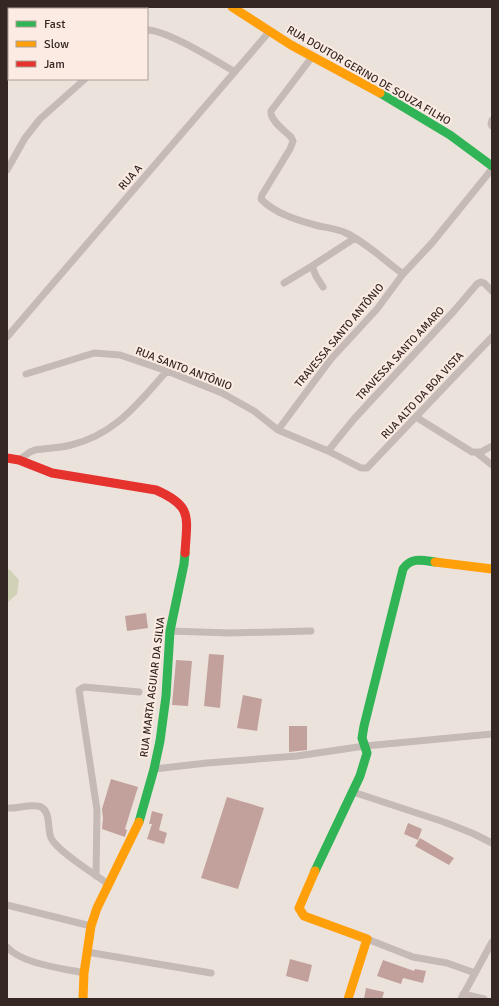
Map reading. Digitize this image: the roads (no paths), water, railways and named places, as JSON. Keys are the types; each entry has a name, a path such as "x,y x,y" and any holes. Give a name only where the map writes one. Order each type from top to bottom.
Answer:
{"street":[{"name":"RUA DOUTOR GERINO DE SOUZA FILHO","path":"232,7 269,32 387,96 427,120 472,149 492,168"},
{"path":"148,30 153,30 167,36 235,72"},
{"name":"RUA A","path":"7,337 269,32"},
{"path":"312,56 271,111 273,118 293,141 290,149 261,199 268,205 285,214 317,225 339,230 355,238 403,274"},
{"path":"7,170 32,128 84,80"},
{"path":"492,120 492,126"},
{"name":"TRAVESSA SANTO ANTÔNIO","path":"278,430 331,359 381,305 403,274 432,243 492,168"},
{"path":"284,283 355,238"},
{"path":"312,266 322,287"},
{"name":"TRAVESSA SANTO AMARO","path":"328,451 354,419 477,284 484,282 492,291"},
{"name":"RUA ALTO DA BOA VISTA","path":"367,468 492,337"},
{"name":"RUA SANTO ANTÔNIO","path":"26,374 94,353 120,355 203,384 231,397 254,411 278,430 328,451 361,468 367,468"},
{"path":"7,458 19,460 35,450 71,445 101,433 120,421 144,399 167,371"},
{"path":"416,417 474,452 492,465"},
{"path":"474,452 492,446"},
{"name":"RUA MARTA AGUIAR DA SILVA","path":"19,460 52,473 156,490 172,497 179,503 184,510 187,521 184,564 170,631 166,696 160,741 154,769 138,824 97,908 87,952 82,999"},
{"path":"475,973 447,963 413,957 304,916 299,908 333,830 353,792 366,757 367,753 362,738 364,726 405,565 411,560 419,560 492,569"},
{"path":"170,631 230,634 311,631"},
{"path":"96,876 97,810 79,690 84,687 140,692"},
{"path":"154,769 208,763 263,760 365,746 492,734"},
{"path":"353,792 444,822 492,843"},
{"path":"7,808 38,806 45,810 47,813 49,831 55,843 108,884"},
{"path":"7,905 92,926"},
{"path":"348,999 367,939"},
{"path":"484,999 462,997 492,944"},
{"path":"7,947 12,952 27,960 84,973"},
{"path":"87,952 211,973"}]}
